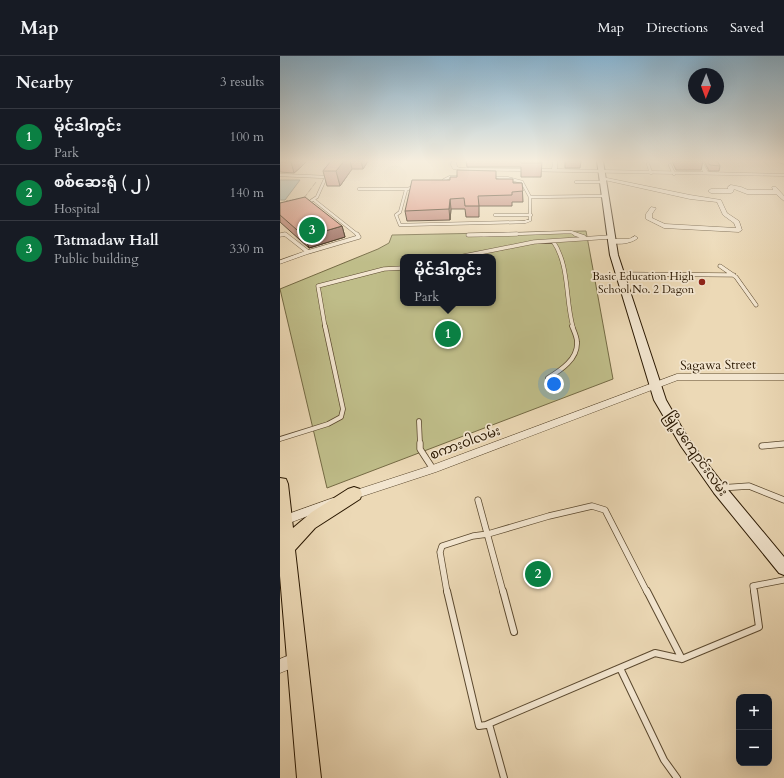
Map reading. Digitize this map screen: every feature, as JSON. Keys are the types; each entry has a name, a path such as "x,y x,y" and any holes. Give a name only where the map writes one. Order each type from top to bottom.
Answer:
{"main road":[{"name":"မြို့မကျောင်းလမ်း","path":"604,196 610,239 660,400 686,443 719,488 784,568"},
{"path":"280,484 287,547 289,663 309,778"},
{"path":"287,547 296,534 305,525 354,494"}],"street":[{"path":"653,208 649,219 664,226 739,230 737,222 725,214 719,201 679,195"},
{"path":"713,195 715,200"},
{"path":"610,239 630,241 635,238"},
{"name":"Sagawa Street","path":"655,387 677,377 686,376 784,377"},
{"name":"စကားဝါလမ်း","path":"284,520 354,494 433,469 655,387"}],"lane":[{"path":"314,200 317,195"},
{"path":"406,195 400,212 396,214 400,224 525,222 530,220 531,215 530,197 604,196"},
{"path":"280,262 356,238 359,235 314,200 303,202"},
{"path":"495,222 495,213 531,215"},
{"path":"280,229 308,252"},
{"path":"468,235 572,232 585,237"},
{"path":"280,235 285,234"},
{"path":"470,254 484,250 585,237 610,239"},
{"path":"548,378 565,367 574,354 577,342 569,314 568,290 559,250 553,241"},
{"path":"720,266 734,275 756,305"},
{"path":"280,439 328,424 341,417 343,409 326,332 318,286 384,269 400,268"},
{"path":"620,274 734,275"},
{"path":"419,421 420,449 433,469"},
{"path":"762,446 784,444"},
{"path":"719,488 749,486 784,500"},
{"path":"478,500 514,632"},
{"path":"682,659 605,510 592,506 549,516 488,534 473,536 442,546 440,552 478,726 489,724 655,653 682,659 759,627 753,586 784,580"},
{"path":"620,668 664,760 677,778"},
{"path":"489,724 504,778"}],"path":[{"path":"286,201 292,199 303,199 306,195"}],"shaded area":[{"path":"586,231 613,379 327,488 280,289 378,249 389,243 392,235"}],"water":[{"path":"280,195 289,195 285,200 280,200"}],"building":[{"path":"409,195 512,195 478,196 479,206 465,206 464,198 450,199 449,209 405,211"},
{"path":"305,197 342,226 305,237 280,215 280,203"}],"place":[{"name":"Tatmadaw Hall","path":"312,230"},
{"name":"Basic Education High School No. 2 Dagon","path":"702,282"},
{"name":"မိုင်ဒါကွင်း","path":"448,334"},
{"name":"စစ်ဆေးရုံ ( ၂ )","path":"538,574"}]}
